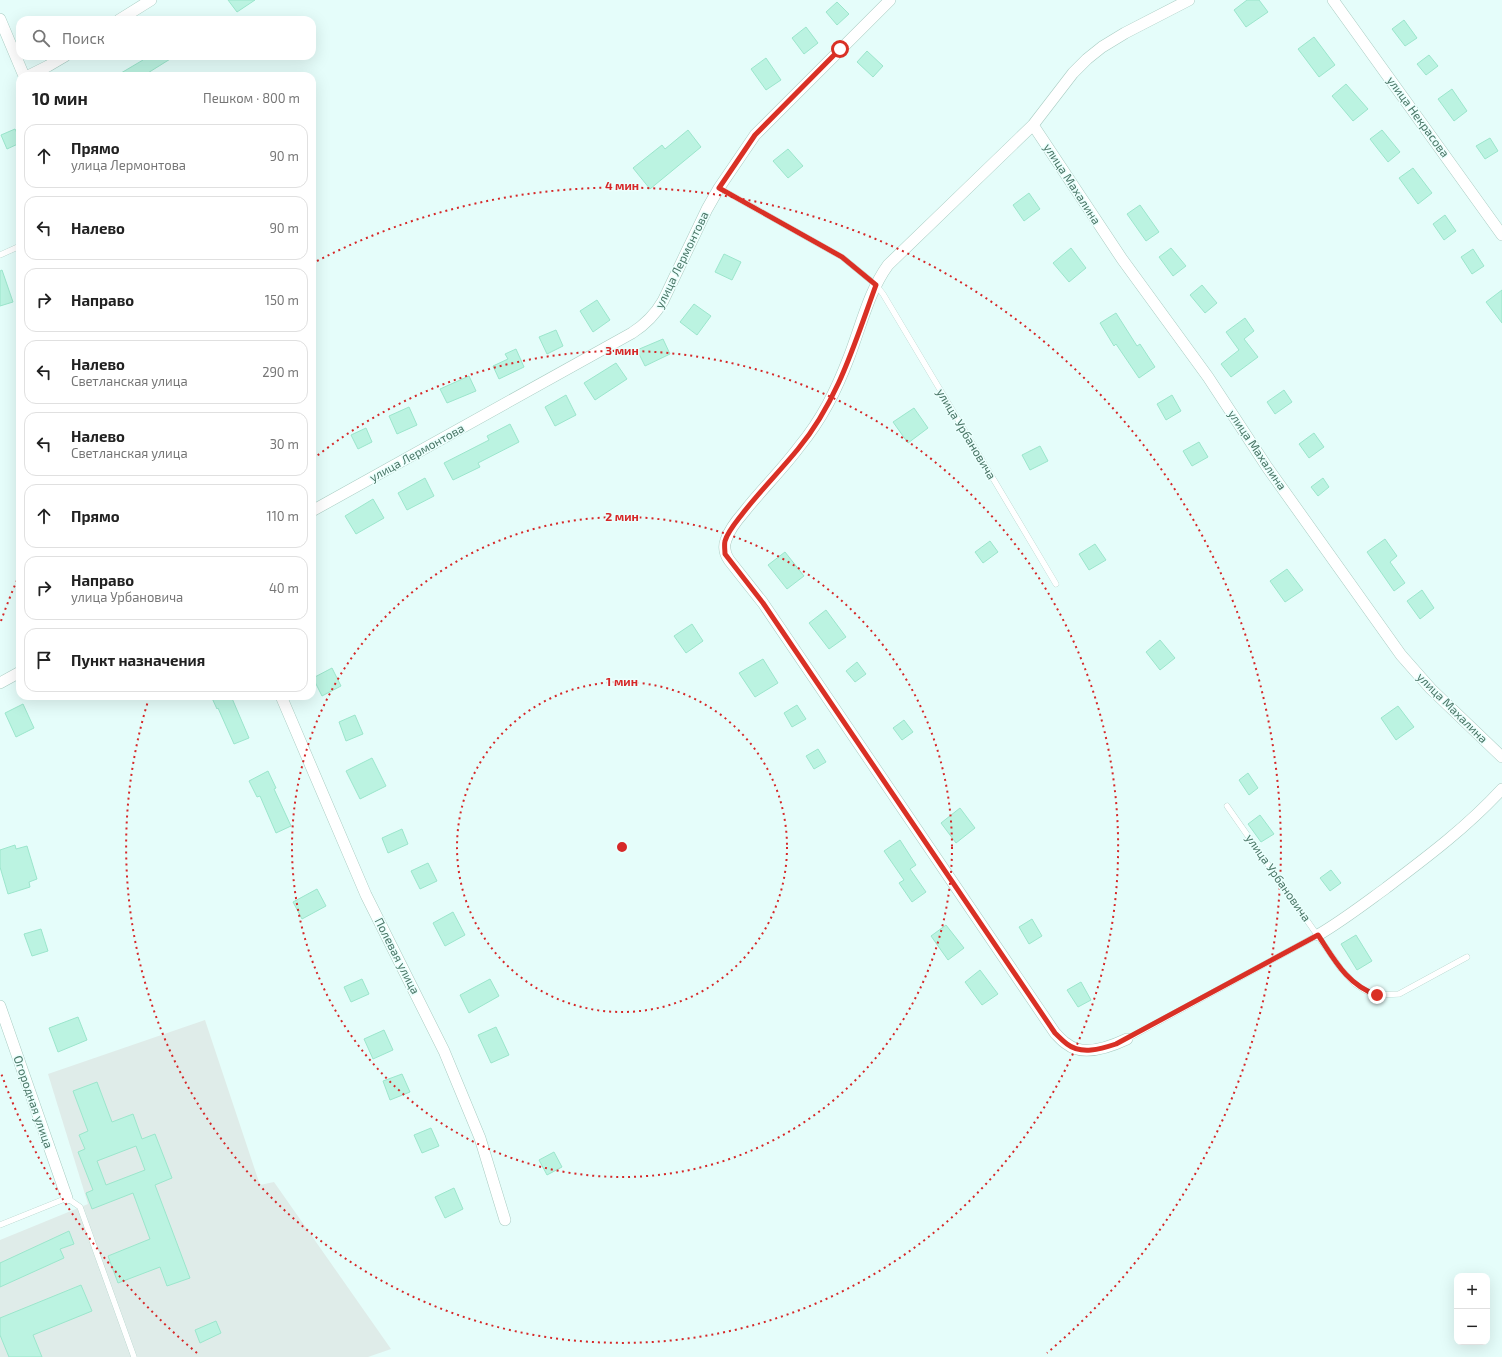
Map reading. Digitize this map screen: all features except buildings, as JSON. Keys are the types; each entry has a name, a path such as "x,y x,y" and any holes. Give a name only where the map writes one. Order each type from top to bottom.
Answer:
{"street":[{"path":"125,16 151,0"},
{"name":"улица Лермонтова","path":"316,509 644,325 655,314 663,301 707,209 719,188 755,135 890,0"},
{"path":"1127,1039 1097,1050 1081,1050 1068,1045 1055,1033 763,603 729,560 725,554 725,548 728,535 737,521 799,448 821,418 836,390 876,285 888,265 1033,125 1073,73 1092,55 1125,33 1189,0"},
{"name":"улица Некрасова","path":"1333,0 1502,235"},
{"path":"0,19 16,57"},
{"path":"17,60 22,72"},
{"path":"36,72 58,60"},
{"name":"улица Махалина","path":"1033,125 1122,259 1208,377 1267,467 1401,655 1437,694 1502,757"},
{"path":"0,683 16,674"},
{"name":"Полевая улица","path":"283,700 366,895 444,1051 480,1138 505,1220"},
{"path":"1318,935 1368,901 1438,849 1468,823 1502,789"},
{"name":"Огородная улица","path":"0,1006 67,1198"}],"lane":[{"name":"улица Урбановича","path":"719,188 842,257 876,285 883,294 1056,584"},
{"path":"0,255 16,248"},
{"name":"улица Урбановича","path":"1228,806 1341,970 1355,984 1366,991 1377,995 1399,994 1467,957"},
{"path":"1127,1039 1318,935"},
{"path":"0,1224 67,1198 80,1207 134,1357"}],"shaded area":[{"path":"205,1020 260,1185 274,1182 391,1349 368,1357 0,1357 0,1240 88,1204 48,1074"}],"route":[{"path":"840,49 755,135 719,188 842,257 876,285 836,390 821,418 799,448 737,521 725,541 725,554 763,603 1055,1033 1068,1045 1081,1050 1097,1050 1116,1044 1318,935 1341,970 1355,984 1366,991 1377,995"}]}
